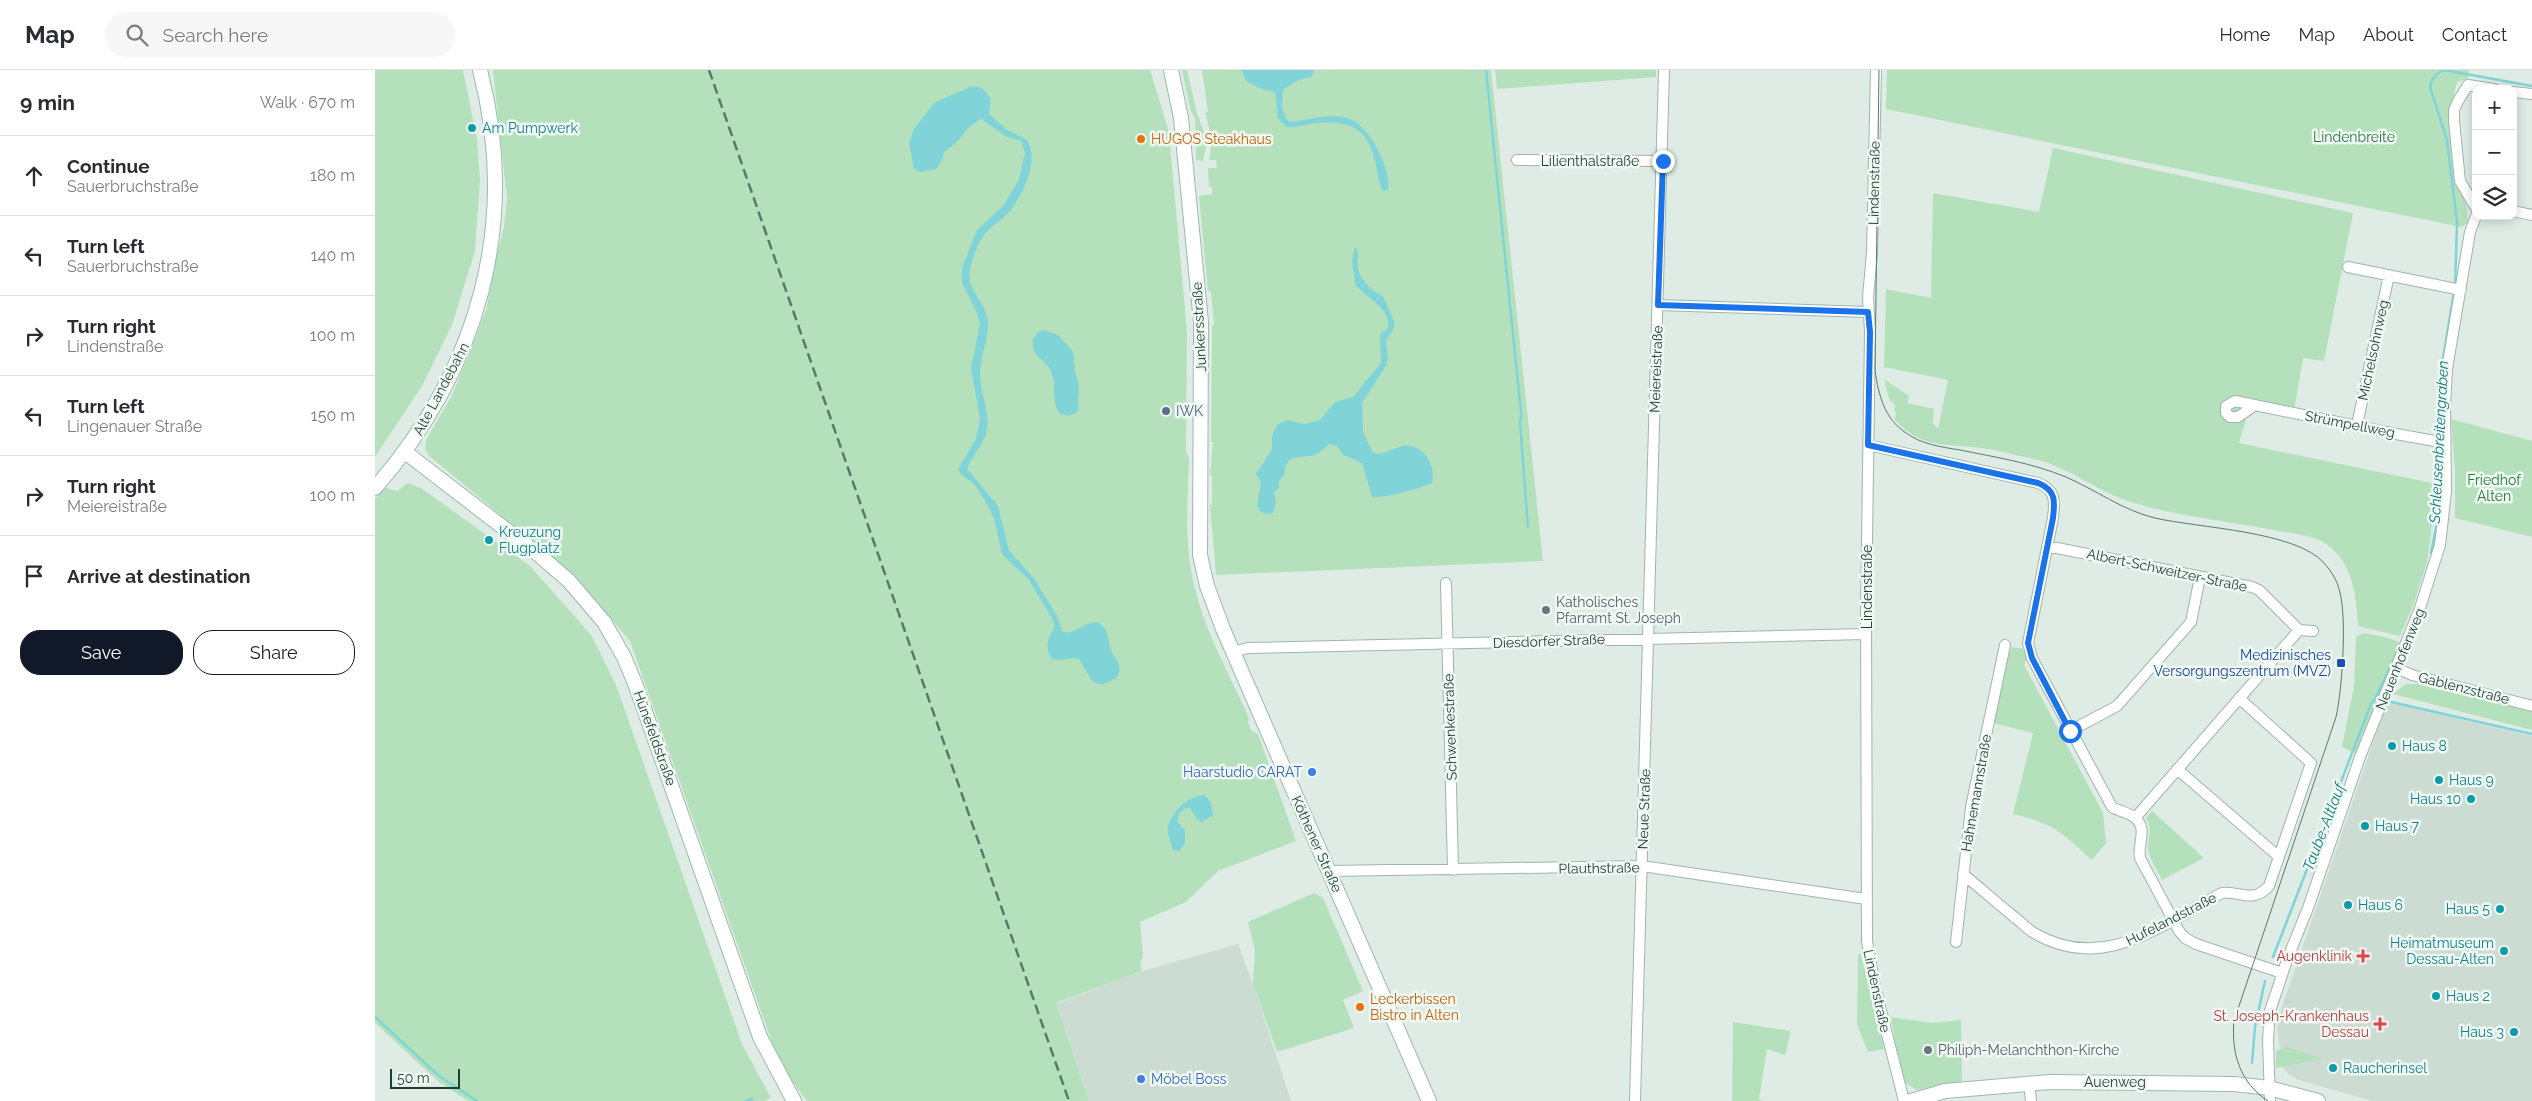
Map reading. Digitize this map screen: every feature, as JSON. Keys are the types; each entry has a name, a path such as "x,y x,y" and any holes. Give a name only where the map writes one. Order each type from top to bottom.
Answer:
{"main road":[{"name":"Alte Landebahn","path":"375,488 405,452 426,421 458,362 477,311 488,267 494,222 495,177 491,125 480,70"},
{"name":"Junkersstraße","path":"1171,70 1181,118 1201,322 1199,535 1200,555 1207,586"},
{"name":"Hünefeldstraße","path":"405,452 539,555 569,581 603,622 624,657 636,686 760,1037 794,1101"},
{"name":"Köthener Straße","path":"1207,586 1233,652 1429,1101"},
{"name":"Auenweg","path":"1911,1101 1945,1091 2029,1083 2228,1084 2269,1095 2318,1101"}],"street":[{"name":"Meiereistraße","path":"1648,638 1663,161 1664,70"},
{"name":"Lindenstraße","path":"1876,70 1872,253 1868,285 1870,332 1866,634 1866,899 1869,961 1904,1101"},
{"path":"2472,86 2468,85 2458,100 2454,121 2460,181 2472,201"},
{"path":"2517,92 2532,94"},
{"name":"Lilienthalstraße","path":"1517,160 1663,161"},
{"path":"2517,212 2532,215"},
{"name":"Neuenhofenweg","path":"2269,1095 2269,1011 2308,908 2360,757 2421,608 2440,544 2445,511 2447,370 2457,289 2474,220"},
{"path":"2348,267 2457,289"},
{"name":"Michelsohnweg","path":"2357,426 2389,275"},
{"path":"1658,305 1868,312"},
{"name":"Strümpellweg","path":"2255,405 2435,441 2446,440"},
{"path":"1868,445 2046,486 2055,499 2030,630 2029,651 2112,807 2135,818 2142,831 2138,853 2140,858 2173,921 2185,938 2196,944 2282,973"},
{"name":"Albert-Schweitzer-Straße","path":"2047,546 2252,587 2259,590 2299,630"},
{"path":"2070,731 2117,706 2191,622 2201,577"},
{"name":"Schwenkestraße","path":"1446,584 1453,870"},
{"path":"2135,818 2299,630 2313,631"},
{"name":"Diesdorfer Straße","path":"1233,652 1249,648 1866,634"},
{"name":"Neue Straße","path":"1635,1101 1648,638"},
{"name":"Hahnemannstraße","path":"1956,942 1971,807 2005,645"},
{"name":"Gablenzstraße","path":"2396,668 2412,675 2532,706"},
{"name":"Hufelandstraße","path":"1963,874 2034,933 2071,947 2097,949 2127,942 2173,921 2222,893 2232,892 2248,896 2263,892 2269,886 2311,762 2239,698"},
{"path":"2177,769 2279,857"},
{"name":"Plauthstraße","path":"1329,871 1642,866 1866,899"},
{"path":"2029,1083 2031,1101"}],"shaded area":[{"path":"2387,702 2532,736 2532,1101 2372,1101 2296,1079 2288,1074 2282,1066 2277,1027 2281,1010"},
{"path":"1238,944 1291,1101 1089,1101 1056,1004 1142,971"}],"green space":[{"path":"375,70 463,70 477,139 480,180 475,251 452,325 422,386 375,457"},
{"path":"493,70 1150,70 1168,129 1187,332 1186,452 1189,458 1187,504 1190,565 1203,615 1249,718 1248,723 1251,730 1258,734 1296,841 1218,871 1186,902 1140,922 1143,957 1140,962 1142,971 1056,1003 1089,1101 807,1101 780,1065 630,641 573,574 429,456 425,448 426,440 451,397 487,307 494,266 504,227 507,198"},
{"path":"1182,70 1187,70 1197,113 1207,141 1203,161 1196,160 1195,118 1191,112"},
{"path":"1202,70 1491,70 1543,561 1216,575 1210,505 1212,505 1212,476 1210,476 1213,442 1211,442 1212,326 1214,325 1211,292 1208,291 1199,196 1212,194 1212,187 1209,187 1208,168 1217,168 1216,160 1209,160 1211,149 1210,136 1205,113 1208,112"},
{"path":"1495,70 1656,70 1656,77 1497,89"},
{"name":"Lindenbreite","path":"1887,70 2469,70 2468,79 2457,82 2449,117 2458,181 2466,204 2468,223 2461,227 1886,109"},
{"path":"2053,148 2353,213 2324,361 2303,358 2294,411 2252,400 2239,443 2437,484 2427,563 2414,603 2400,636 2358,626 2354,591 2347,568 2341,558 2323,542 2297,534 2174,513 2137,504 2120,498 2065,470 2042,461 1988,449 1925,441 1905,429 1895,420 1896,413 1894,409 1896,407 1892,401 1890,402 1884,379 1909,396 1907,403 1934,409 1933,423 1938,429 1948,380 1884,367 1886,289 1931,298 1933,193 2039,212"},
{"name":"Friedhof Alten","path":"2451,419 2532,441 2532,537 2455,518 2455,470"},
{"path":"408,483 421,488 530,566 592,636 616,685 742,1044 771,1098 764,1101 468,1101 440,1083 375,1023 375,498 385,488 397,491"},
{"path":"2363,633 2385,637 2402,643 2357,754 2342,747 2354,687 2356,637"},
{"path":"2013,647 2023,649 2027,658 2024,665 2103,813 2106,843 2092,860 2073,843 2049,826 2013,814 2033,733 1993,723 2006,657"},
{"path":"2406,684 2422,684 2532,712 2532,730 2393,694"},
{"path":"2152,811 2204,858 2162,880 2148,850 2150,832 2146,818"},
{"path":"1314,893 1323,898 1363,991 1343,1000 1354,1028 1277,1052 1253,984 1255,950 1248,922"},
{"path":"1858,954 1861,954 1884,1049 1868,1052 1857,1024"},
{"path":"1891,1017 1932,1023 1961,1020 1962,1081 1917,1090 1902,1081"},
{"path":"1733,1022 1791,1031 1785,1055 1767,1049 1759,1099 1763,1101 1732,1101"},
{"path":"2287,1047 2324,1059 2276,1068 2276,1051"}],"water":[{"path":"1242,70 1314,70 1312,77 1298,80 1283,90 1282,107 1286,119 1291,122 1331,116 1351,120 1360,126 1378,150 1387,175 1388,190 1382,191 1371,149 1359,131 1349,126 1335,123 1286,127 1278,118 1275,92 1261,89 1246,81"},
{"path":"970,87 980,88 987,93 991,99 989,114 1006,129 1027,140 1031,148 1032,157 1025,187 1020,196 1007,214 983,237 972,261 970,280 984,308 988,325 980,373 988,423 986,436 970,462 968,470 998,506 1009,550 1035,580 1057,616 1062,631 1075,631 1093,622 1098,622 1106,631 1111,650 1120,670 1116,678 1102,685 1092,681 1079,659 1058,660 1051,658 1048,643 1054,629 1053,620 1029,580 1002,554 994,518 986,502 974,484 962,475 958,469 976,439 980,418 971,368 980,324 977,313 962,283 962,268 977,230 1004,205 1019,179 1025,153 1021,141 1007,137 981,119 969,127 958,141 944,152 942,161 936,169 921,172 914,169 909,143 914,129 934,103"},
{"path":"1355,247 1358,252 1358,269 1361,277 1371,289 1383,296 1394,321 1394,329 1386,340 1388,359 1386,366 1362,403 1363,432 1373,453 1385,453 1403,446 1417,448 1427,457 1430,463 1433,476 1432,483 1402,493 1372,497 1362,463 1343,455 1337,446 1329,444 1317,454 1291,459 1288,462 1285,467 1285,474 1279,481 1279,488 1274,492 1276,502 1273,513 1267,514 1260,511 1257,505 1261,483 1256,474 1272,449 1272,436 1277,425 1287,420 1305,424 1320,420 1335,402 1353,397 1381,363 1380,334 1388,328 1388,321 1382,309 1355,284 1352,260"},
{"path":"1044,330 1058,335 1073,351 1075,371 1079,385 1078,411 1071,415 1059,413 1055,403 1054,382 1051,371 1034,351 1033,339 1038,332"},
{"path":"1205,795 1211,803 1213,815 1202,822 1197,819 1189,807 1180,812 1177,822 1185,830 1185,844 1179,851 1173,850 1168,834 1170,820 1187,801"}],"waterway":[{"path":"1486,70 1521,413 1520,423 1528,527"},
{"name":"Schleusenbreitengraben","path":"2455,287 2457,222 2447,140 2430,87 2433,78 2444,70 2532,86"},
{"name":"Schleusenbreitengraben","path":"2439,438 2440,377 2454,292"},
{"name":"Schleusenbreitengraben","path":"2431,553 2437,523 2440,443"},
{"name":"Schleusenbreitengraben","path":"2375,699 2399,648"},
{"name":"Taube-Altlauf","path":"2273,957 2371,704 2375,699 2378,699"},
{"name":"Taube-Altlauf","path":"2387,701 2532,734"},
{"name":"Taube-Altlauf","path":"2252,1063 2255,1027 2265,981"},
{"path":"375,1017 439,1076 477,1101"},
{"path":"746,1101 752,1099"}],"tram line":[{"path":"1879,70 1875,371 1881,398 1892,420 1906,433 1925,442 2013,461 2053,472 2077,482 2131,510 2155,518 2245,532 2292,544 2310,552 2324,563 2338,585 2342,605 2343,637 2342,673 2336,717 2234,1021 2234,1044 2239,1066 2250,1085 2268,1101"}],"railway":[{"path":"709,70 1069,1101"}],"place":[{"name":"Am Pumpwerk","path":"472,128"},
{"name":"HUGOS Steakhaus","path":"1141,139"},
{"name":"IWK","path":"1166,411"},
{"name":"Kreuzung Flugplatz","path":"489,540"},
{"name":"Katholisches Pfarramt St. Joseph","path":"1546,610"},
{"name":"Medizinisches Versorgungszentrum (MVZ)","path":"2341,663"},
{"name":"Haus 8","path":"2392,746"},
{"name":"Haarstudio CARAT","path":"1312,772"},
{"name":"Haus 9","path":"2439,780"},
{"name":"Haus 10","path":"2471,799"},
{"name":"Haus 7","path":"2365,826"},
{"name":"Haus 6","path":"2348,905"},
{"name":"Haus 5","path":"2500,909"},
{"name":"Heimatmuseum Dessau-Alten","path":"2504,951"},
{"name":"Augenklinik","path":"2363,956"},
{"name":"Haus 2","path":"2436,996"},
{"name":"Leckerbissen Bistro in Alten","path":"1360,1007"},
{"name":"St. Joseph-Krankenhaus Dessau","path":"2380,1024"},
{"name":"Haus 3","path":"2514,1032"},
{"name":"Philiph-Melanchthon-Kirche","path":"1928,1050"},
{"name":"Raucherinsel","path":"2333,1068"},
{"name":"Möbel Boss","path":"1141,1079"}],"route":[{"path":"1663,161 1658,305 1868,312 1870,332 1868,445 1893,449 1924,459 2038,483 2046,486 2051,491 2055,499 2055,506 2028,643 2032,658 2070,731"}]}
